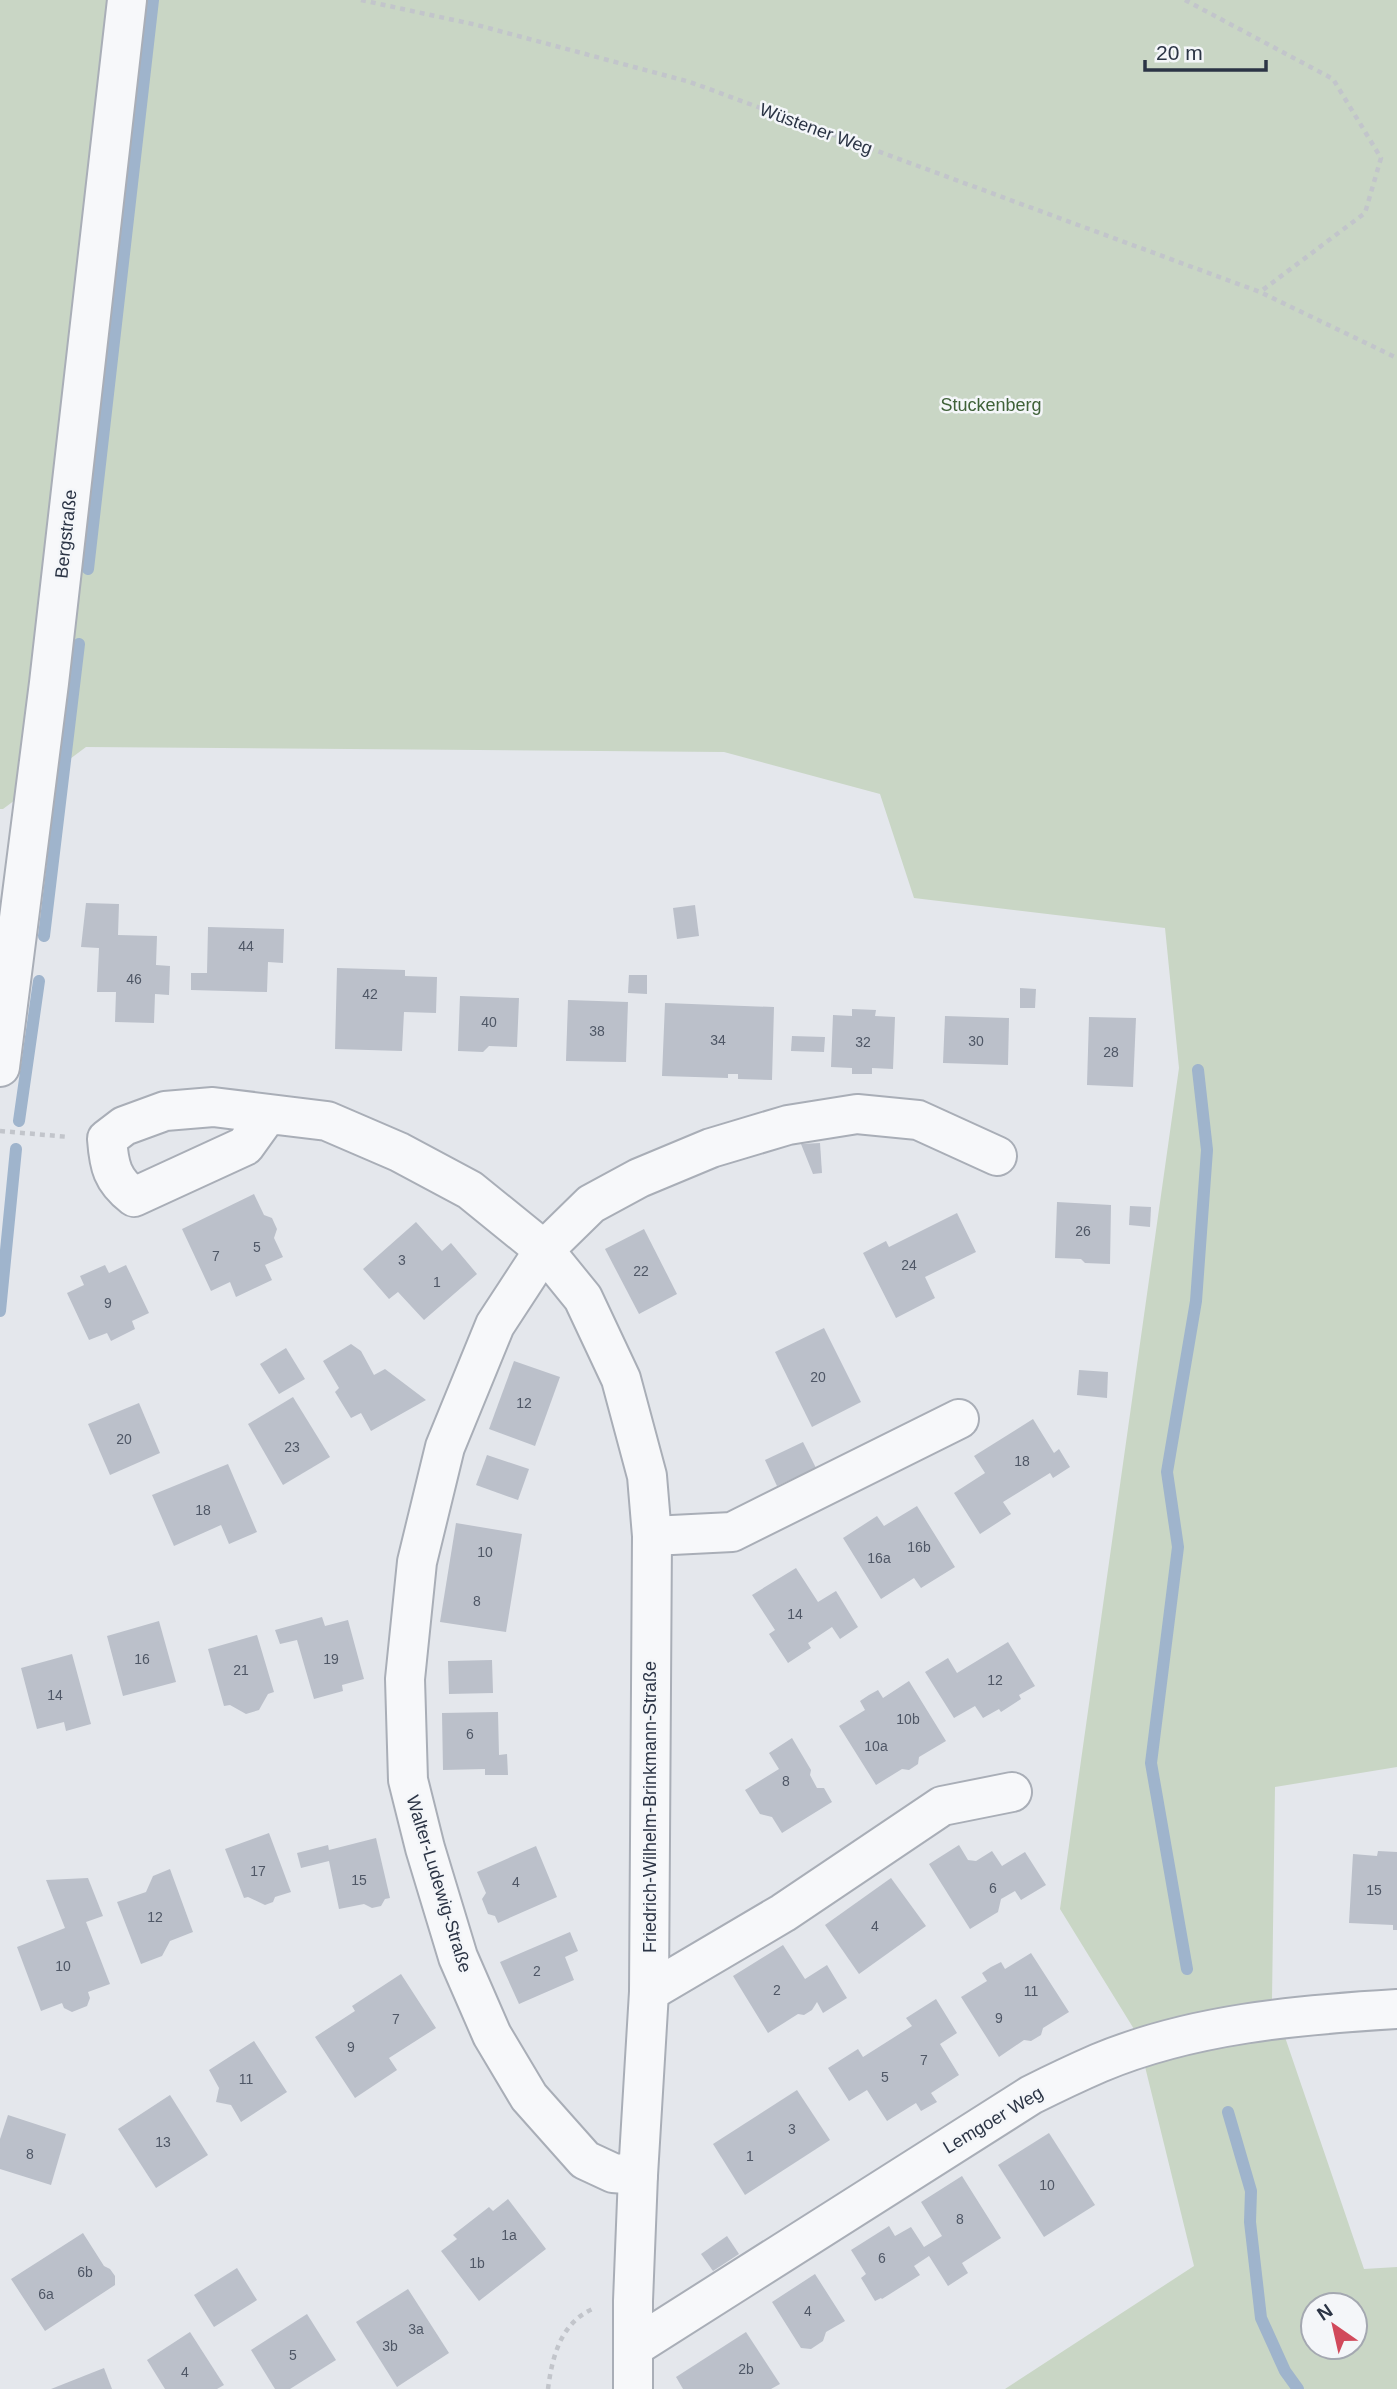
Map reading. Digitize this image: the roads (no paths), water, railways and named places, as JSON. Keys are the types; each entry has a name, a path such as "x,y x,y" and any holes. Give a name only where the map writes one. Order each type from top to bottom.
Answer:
{"street":[{"name":"Bergstraße","path":"0,1067 12,873 49,684 127,0"},
{"name":"Friedrich-Wilhelm-Brinkmann-Straße","path":"268,1114 327,1121 400,1152 470,1190 544,1250 583,1298 621,1379 647,1476 652,1536 649,1992 638,2175 633,2389"},
{"path":"544,1250 591,1204 639,1178 712,1148 788,1125 857,1114 918,1121 997,1156"},
{"name":"Walter-Ludewig-Straße","path":"544,1250 495,1325 445,1447 416,1562 405,1679 408,1780 425,1848 458,1957 492,2035 529,2097 585,2160 612,2173 638,2175"},
{"path":"652,1536 732,1532 959,1419"},
{"path":"649,1992 783,1913 942,1806 1012,1793"},
{"name":"Lemgoer Weg","path":"634,2347 1031,2095 1100,2062 1156,2044 1242,2024 1316,2014 1397,2009"}],"waterway":[{"path":"88,569 153,0"},
{"path":"44,936 79,644"},
{"path":"19,1121 39,981"},
{"path":"1187,1969 1151,1763 1178,1547 1167,1472 1196,1301 1207,1150 1198,1070"},
{"path":"0,1311 16,1149"},
{"path":"1228,2112 1251,2191 1250,2222 1261,2318 1285,2371 1298,2389"}],"park label":[{"name":"Stuckenberg","path":"991,405"}]}
